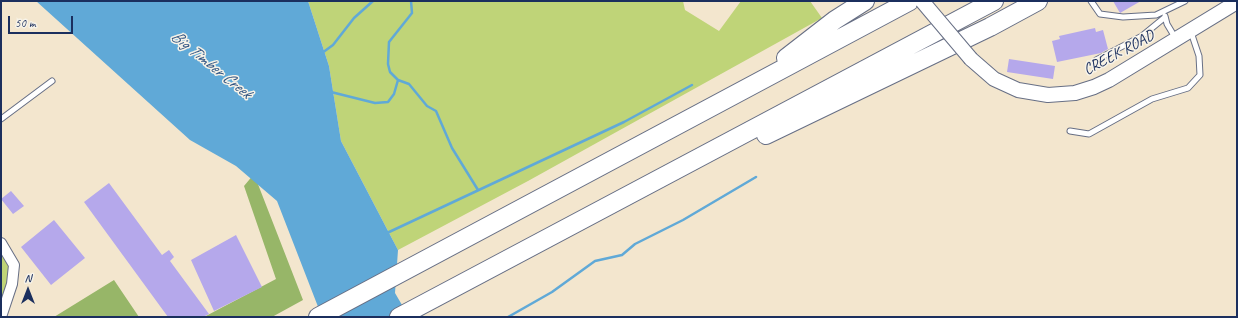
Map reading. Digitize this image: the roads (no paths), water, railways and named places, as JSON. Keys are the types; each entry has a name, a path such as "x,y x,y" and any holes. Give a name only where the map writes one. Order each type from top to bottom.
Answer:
{"highway":[{"path":"720,101 784,59 835,20 865,1"},
{"path":"318,317 720,101 910,1"},
{"path":"400,317 994,1"},
{"path":"515,256 970,36 1038,1"}],"street":[{"name":"CREEK ROAD","path":"922,1 971,59 987,74 1010,87 1033,94 1065,94 1101,84 1177,40 1237,2"},
{"path":"3,246 14,265 12,284 4,316"}],"lane":[{"path":"1091,1 1100,14 1112,16 1156,15 1185,1"},
{"path":"1096,60 1142,36 1164,18 1166,11"},
{"path":"1164,18 1177,40"},
{"path":"1070,131 1088,134 1152,99 1188,88 1200,75 1199,56 1191,31"},
{"path":"1,119 52,81"}],"water":[{"name":"Big Timber Creek","path":"36,1 308,1 329,66 341,141 398,250 395,293 409,317 322,317 277,201 236,166 190,140"}],"waterway":[{"path":"322,53 333,45 354,18 373,1"},
{"path":"411,1 412,13 389,42 388,64 390,72 398,80 409,84 427,106 436,111 452,148 478,190"},
{"path":"331,92 375,103 388,102 394,94 398,80"},
{"path":"387,233 624,122 692,85"},
{"path":"508,317 552,292 595,261 622,255 635,244 683,220 756,177"}]}
